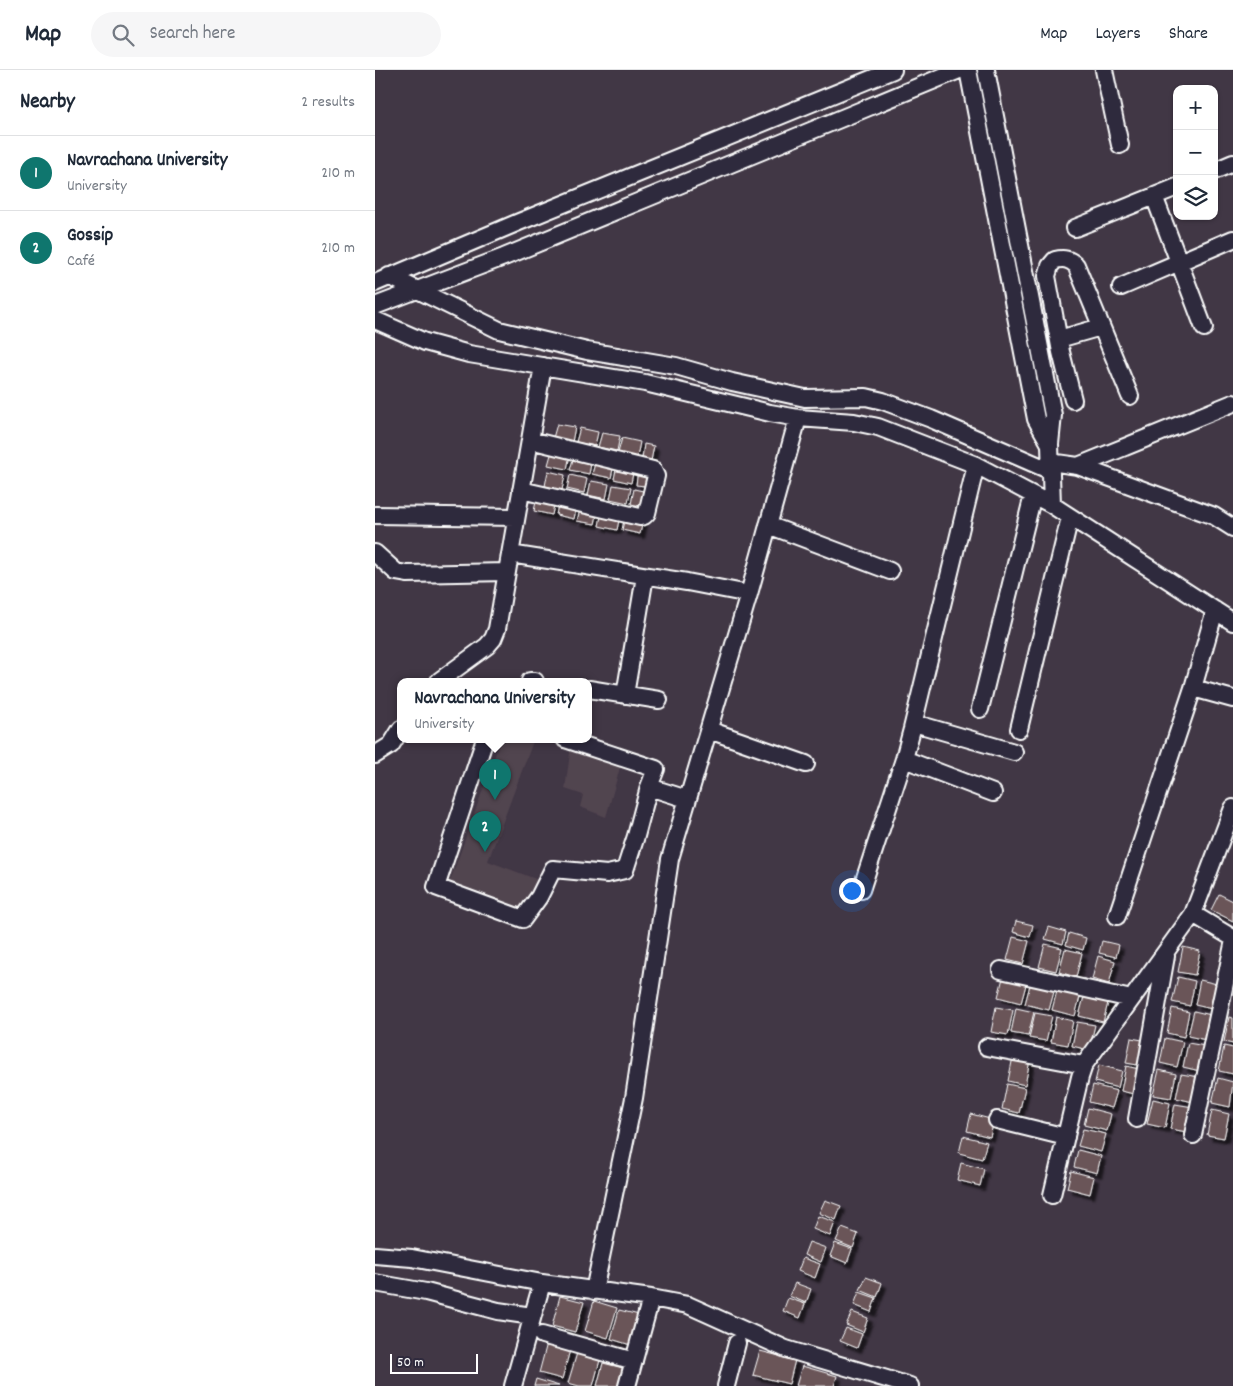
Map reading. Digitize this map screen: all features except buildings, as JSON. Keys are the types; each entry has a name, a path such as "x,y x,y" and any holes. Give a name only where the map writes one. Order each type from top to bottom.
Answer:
{"street":[{"path":"382,279 893,70"},
{"path":"959,70 504,257 379,305 425,342 469,354 645,383 798,418 854,422 878,427 976,465 1052,505 1233,622"},
{"path":"968,70 1036,419 1050,444"},
{"path":"986,70 1053,415 1050,444 1052,505"},
{"path":"1104,70 1120,145"},
{"path":"1218,170 1233,164"},
{"path":"1075,228 1173,189"},
{"path":"1154,196 1204,328"},
{"path":"1121,287 1233,239"},
{"path":"1073,400 1047,276 1050,266 1055,260 1063,258 1070,260 1076,265 1131,396"},
{"path":"382,279 416,290 499,330 587,351 676,366 732,382 805,398 866,397 883,401 1051,466 1078,466 1202,511 1233,528"},
{"path":"1017,323 1055,317"},
{"path":"1059,339 1101,327"},
{"path":"443,678 487,646 493,639 501,619 516,517 543,366"},
{"path":"1078,466 1233,403"},
{"path":"594,1291 634,1098 670,859 749,594 798,418"},
{"path":"521,490 640,517 647,513 656,476 653,470 530,440"},
{"path":"861,890 914,724 976,465"},
{"path":"980,709 1033,495"},
{"path":"375,515 516,517"},
{"path":"1019,729 1070,517"},
{"path":"768,526 890,571"},
{"path":"375,554 396,572 407,574 507,572"},
{"path":"510,554 749,594"},
{"path":"625,695 645,576"},
{"path":"1117,916 1193,688 1215,610"},
{"path":"1193,688 1233,699"},
{"path":"592,690 659,700"},
{"path":"914,724 1014,752"},
{"path":"709,730 806,764"},
{"path":"375,755 391,745 397,735"},
{"path":"484,743 436,888 523,919 539,897 553,869 607,874 625,870 636,836 649,787 656,769 577,743"},
{"path":"904,759 993,793"},
{"path":"649,787 687,799"},
{"path":"1052,1195 1084,1065 1193,914 1233,808"},
{"path":"1193,914 1233,938"},
{"path":"1193,1135 1233,945"},
{"path":"1137,1119 1166,951"},
{"path":"1001,970 1131,999"},
{"path":"987,1047 1084,1065"},
{"path":"997,1120 1065,1137"},
{"path":"375,1255 411,1258 542,1283 688,1305 786,1350 910,1386"},
{"path":"375,1283 425,1292 498,1311 532,1316"},
{"path":"513,1386 542,1283"},
{"path":"627,1386 651,1298"},
{"path":"542,1335 634,1361"},
{"path":"726,1386 737,1343"}],"shaded area":[{"path":"500,743 532,743 488,861 541,881 529,913 449,884"},
{"path":"571,746 621,764 606,817 580,807 583,795 565,789"}],"place":[{"name":"Navrachana University","path":"495,800"},
{"name":"Gossip","path":"485,852"}]}
